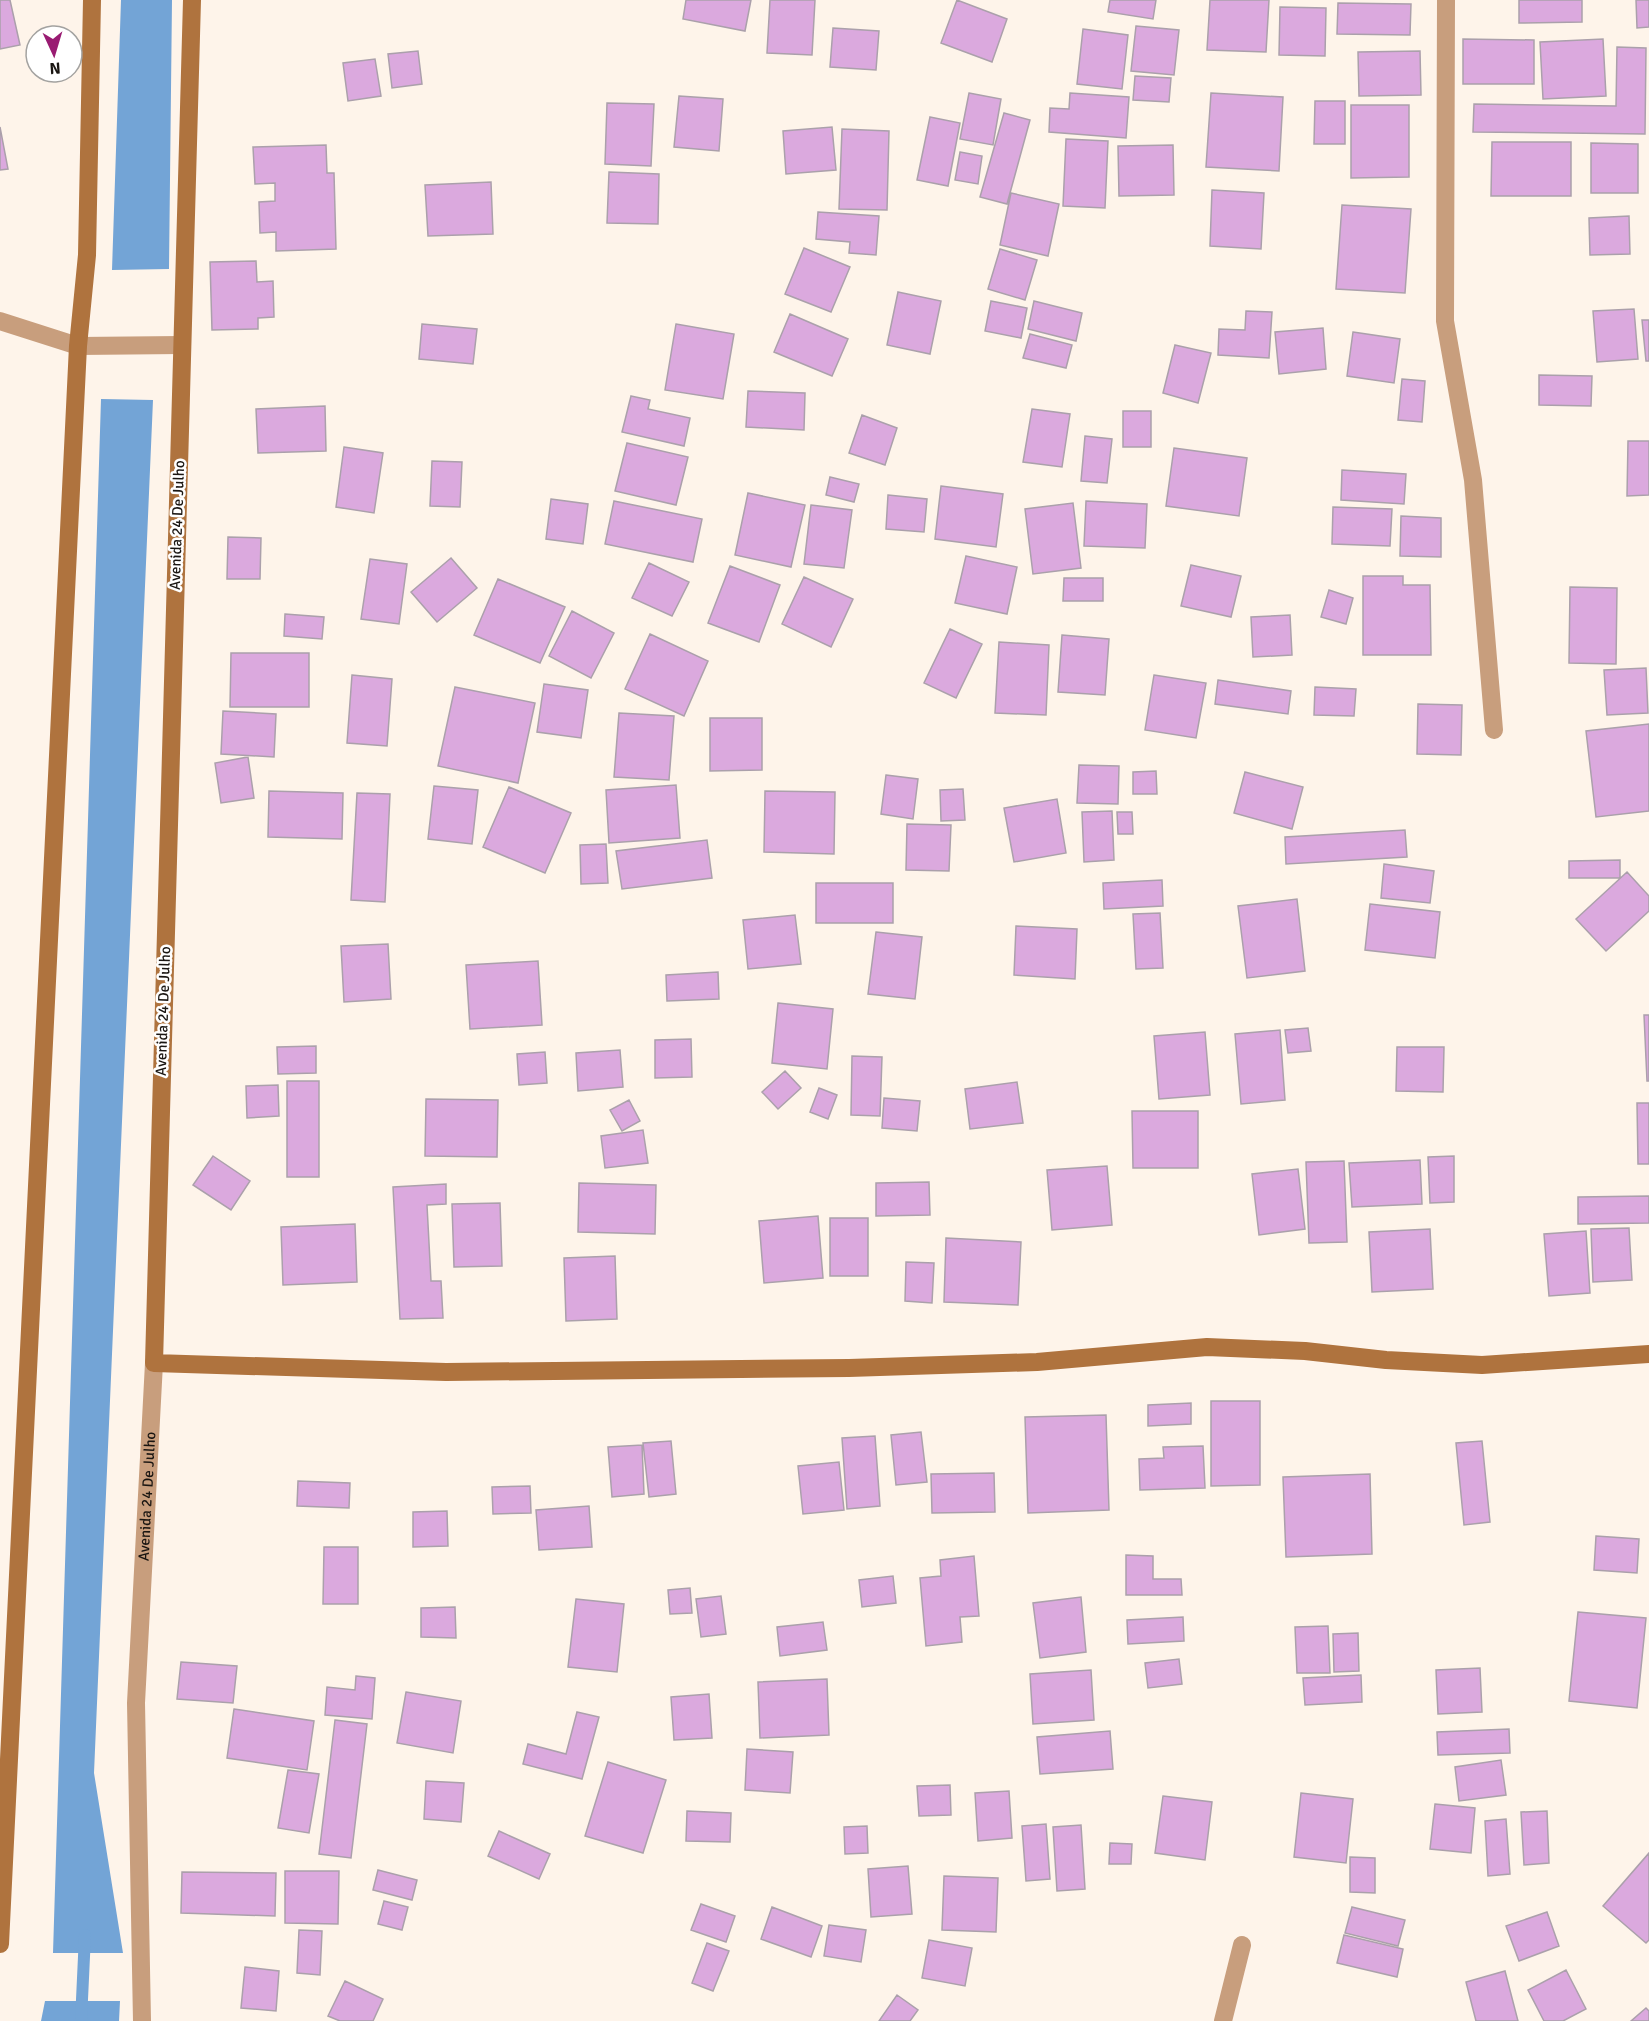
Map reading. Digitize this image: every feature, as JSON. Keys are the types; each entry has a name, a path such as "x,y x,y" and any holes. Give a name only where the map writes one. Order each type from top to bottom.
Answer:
{"street":[{"path":"0,1944 6,1701 78,346 87,255 92,0"},
{"name":"Avenida 24 De Julho","path":"142,2021 136,1703 154,1363 192,0"},
{"path":"1446,0 1444,321 1473,480 1494,730"},
{"path":"0,321 78,346 182,345"},
{"path":"154,1363 446,1372 849,1368 1037,1362 1207,1347 1305,1351 1386,1360 1482,1365 1649,1354"},
{"path":"1223,2021 1242,1945"}],"water":[{"path":"121,0 172,0 169,269 112,270"},
{"path":"101,399 153,400 94,1773 123,1953 53,1953"},
{"path":"45,2001 120,2001 119,2021 41,2021"}],"building":[{"path":"0,0 10,0 20,45 0,49"},
{"path":"686,0 751,0 745,31 683,19"},
{"path":"770,0 815,0 812,55 767,53"},
{"path":"957,0 1007,19 992,62 941,43"},
{"path":"1110,0 1156,0 1153,19 1108,12"},
{"path":"1210,0 1269,0 1266,52 1207,50"},
{"path":"1519,0 1582,0 1582,22 1519,23"},
{"path":"1636,0 1649,0 1649,27 1637,28"},
{"path":"1338,3 1411,4 1410,35 1337,34"},
{"path":"1280,7 1326,8 1325,56 1279,55"},
{"path":"1136,26 1179,30 1174,75 1131,71"},
{"path":"833,28 879,31 876,70 830,67"},
{"path":"1083,29 1128,35 1122,89 1077,84"},
{"path":"1463,39 1534,40 1534,84 1463,84"},
{"path":"1603,39 1606,96 1543,99 1540,42"},
{"path":"1617,47 1646,48 1645,134 1473,132 1474,104 1616,106"},
{"path":"418,51 422,84 392,88 388,54"},
{"path":"1420,51 1421,95 1359,96 1358,52"},
{"path":"375,59 381,96 348,101 343,63"},
{"path":"1135,76 1171,78 1169,102 1133,100"},
{"path":"969,93 1001,99 993,145 960,139"},
{"path":"1070,93 1129,97 1126,138 1049,132 1050,108 1069,109"},
{"path":"1211,93 1283,97 1279,171 1206,167"},
{"path":"679,96 723,99 719,151 674,147"},
{"path":"1315,101 1345,101 1345,144 1314,144"},
{"path":"607,103 654,104 651,166 605,164"},
{"path":"1351,105 1409,105 1409,177 1351,178"},
{"path":"1004,113 1030,120 1007,204 980,197"},
{"path":"930,117 960,123 948,186 917,180"},
{"path":"0,127 8,169 0,170"},
{"path":"832,127 836,170 786,174 783,131"},
{"path":"842,129 889,131 887,210 839,209"},
{"path":"1066,139 1108,141 1105,208 1063,206"},
{"path":"1492,142 1571,142 1571,196 1491,196"},
{"path":"1591,143 1638,144 1638,193 1591,193"},
{"path":"326,145 327,173 334,173 336,249 276,251 276,232 260,233 259,202 275,201 275,183 255,184 253,147"},
{"path":"1173,145 1174,195 1119,196 1118,146"},
{"path":"960,152 982,156 978,184 955,180"},
{"path":"609,172 659,174 658,224 607,223"},
{"path":"491,182 493,234 428,236 425,185"},
{"path":"1212,190 1264,193 1261,249 1210,246"},
{"path":"1011,193 1059,204 1048,256 1000,245"},
{"path":"1342,205 1411,209 1405,293 1336,289"},
{"path":"818,212 879,216 876,255 849,253 850,242 816,239"},
{"path":"1629,216 1630,254 1590,255 1589,218"},
{"path":"804,248 850,267 831,312 785,294"},
{"path":"1000,249 1037,260 1025,300 988,289"},
{"path":"256,261 257,282 273,281 274,317 258,318 258,329 212,330 210,262"},
{"path":"898,292 941,301 930,354 887,345"},
{"path":"991,301 1027,308 1021,338 985,331"},
{"path":"1034,301 1082,313 1076,341 1028,329"},
{"path":"1634,309 1638,359 1597,362 1593,311"},
{"path":"1246,311 1272,312 1269,358 1218,355 1219,329 1245,330"},
{"path":"790,314 848,339 832,376 774,352"},
{"path":"1642,320 1649,320 1649,361 1646,361"},
{"path":"422,324 477,329 473,364 419,359"},
{"path":"676,324 734,334 723,399 665,390"},
{"path":"1323,328 1326,369 1279,374 1275,332"},
{"path":"1353,332 1400,339 1394,383 1347,376"},
{"path":"1030,334 1072,345 1066,368 1023,358"},
{"path":"1175,345 1211,353 1198,403 1163,393"},
{"path":"1539,375 1592,376 1591,406 1539,405"},
{"path":"1402,379 1425,381 1422,422 1398,420"},
{"path":"748,391 805,393 804,430 746,427"},
{"path":"631,396 650,400 648,409 690,418 684,446 622,432"},
{"path":"325,406 326,451 258,453 256,409"},
{"path":"1032,409 1070,414 1062,467 1023,462"},
{"path":"1123,411 1151,411 1151,447 1123,447"},
{"path":"862,415 897,428 885,465 849,453"},
{"path":"1085,436 1112,439 1107,483 1081,481"},
{"path":"1628,441 1649,441 1649,495 1627,496"},
{"path":"627,443 688,457 676,505 615,491"},
{"path":"344,447 383,453 374,513 336,507"},
{"path":"1174,448 1247,458 1239,516 1166,506"},
{"path":"432,461 462,462 460,507 430,506"},
{"path":"1342,470 1406,474 1404,504 1341,500"},
{"path":"830,477 859,484 854,502 826,495"},
{"path":"941,486 1003,494 996,547 935,539"},
{"path":"748,493 805,505 791,567 735,555"},
{"path":"888,495 927,499 924,532 886,529"},
{"path":"551,499 588,504 583,544 546,539"},
{"path":"614,501 702,519 693,562 605,544"},
{"path":"1086,501 1147,504 1145,548 1084,546"},
{"path":"1073,503 1081,568 1033,574 1025,509"},
{"path":"811,505 852,510 844,568 804,564"},
{"path":"1333,507 1392,509 1390,546 1332,544"},
{"path":"1401,516 1441,518 1441,557 1400,556"},
{"path":"228,537 261,538 260,579 227,579"},
{"path":"966,556 1017,567 1007,614 955,603"},
{"path":"451,558 477,588 437,622 411,592"},
{"path":"370,559 407,564 399,624 361,619"},
{"path":"649,563 689,582 672,616 632,598"},
{"path":"1191,565 1241,576 1231,617 1181,606"},
{"path":"730,566 780,585 759,642 708,623"},
{"path":"1363,576 1403,576 1403,585 1430,585 1431,655 1363,655"},
{"path":"804,577 853,599 831,647 782,624"},
{"path":"1064,578 1103,578 1103,601 1063,601"},
{"path":"498,579 565,607 540,663 474,635"},
{"path":"1570,587 1617,588 1616,664 1569,663"},
{"path":"1329,590 1353,598 1346,624 1321,617"},
{"path":"572,611 614,633 591,678 549,656"},
{"path":"285,614 324,617 322,639 284,636"},
{"path":"1290,615 1292,655 1253,657 1251,617"},
{"path":"950,629 982,644 956,698 924,683"},
{"path":"650,634 708,661 684,716 625,689"},
{"path":"1062,635 1109,639 1105,695 1058,692"},
{"path":"999,642 1049,645 1046,715 995,713"},
{"path":"231,653 309,653 309,707 230,707"},
{"path":"1646,668 1648,713 1607,715 1604,670"},
{"path":"352,675 392,679 387,746 347,743"},
{"path":"1154,675 1206,683 1196,738 1145,730"},
{"path":"1218,680 1291,691 1288,714 1215,704"},
{"path":"544,684 588,690 581,738 537,732"},
{"path":"455,687 535,703 518,783 438,766"},
{"path":"1315,687 1356,689 1354,716 1314,715"},
{"path":"1418,704 1462,705 1461,755 1417,754"},
{"path":"223,711 276,714 274,757 221,754"},
{"path":"619,713 674,716 669,780 614,777"},
{"path":"710,718 762,718 762,770 710,771"},
{"path":"1649,724 1649,811 1596,817 1586,731"},
{"path":"248,757 254,798 221,803 215,763"},
{"path":"1079,765 1119,766 1118,804 1077,803"},
{"path":"1156,771 1157,794 1133,794 1133,772"},
{"path":"1245,772 1303,787 1292,829 1234,813"},
{"path":"886,775 918,779 913,819 881,814"},
{"path":"676,785 680,838 609,843 606,790"},
{"path":"434,786 478,790 472,844 428,839"},
{"path":"509,787 571,813 545,873 483,847"},
{"path":"963,789 965,820 941,821 940,790"},
{"path":"269,791 343,793 342,839 268,837"},
{"path":"765,791 835,792 834,854 764,852"},
{"path":"357,793 390,794 385,902 351,900"},
{"path":"1057,799 1066,853 1014,862 1004,808"},
{"path":"1112,811 1114,860 1084,862 1082,812"},
{"path":"1117,812 1132,812 1133,834 1118,834"},
{"path":"907,824 951,825 949,871 906,870"},
{"path":"1405,830 1407,857 1286,864 1285,837"},
{"path":"707,840 712,878 622,889 616,851"},
{"path":"606,844 608,883 581,884 580,845"},
{"path":"1620,860 1620,878 1569,878 1569,861"},
{"path":"1384,864 1434,871 1430,903 1381,898"},
{"path":"1627,872 1649,896 1649,911 1606,951 1576,919"},
{"path":"1162,880 1163,906 1104,909 1103,883"},
{"path":"816,883 893,883 893,923 816,923"},
{"path":"1297,899 1305,971 1247,978 1238,906"},
{"path":"1370,904 1440,912 1435,958 1365,950"},
{"path":"1160,913 1163,968 1136,969 1133,914"},
{"path":"795,915 801,964 748,969 743,920"},
{"path":"1016,926 1077,929 1075,979 1014,975"},
{"path":"876,932 922,937 915,999 868,994"},
{"path":"388,944 391,999 344,1002 341,946"},
{"path":"538,961 542,1025 470,1029 466,965"},
{"path":"718,972 719,999 667,1001 666,975"},
{"path":"778,1003 833,1009 827,1069 772,1063"},
{"path":"1644,1015 1649,1015 1649,1081 1647,1081"},
{"path":"1308,1028 1311,1051 1288,1053 1285,1030"},
{"path":"1280,1030 1285,1100 1241,1104 1235,1034"},
{"path":"1205,1032 1210,1095 1159,1099 1154,1036"},
{"path":"691,1039 692,1077 655,1078 655,1040"},
{"path":"316,1046 316,1073 278,1074 277,1047"},
{"path":"1397,1047 1444,1047 1443,1092 1396,1091"},
{"path":"620,1050 623,1087 578,1091 576,1053"},
{"path":"545,1052 547,1083 519,1085 517,1054"},
{"path":"852,1056 882,1057 880,1116 851,1115"},
{"path":"785,1071 801,1088 778,1109 762,1092"},
{"path":"287,1081 319,1081 319,1177 287,1177"},
{"path":"1017,1082 1023,1123 970,1129 965,1089"},
{"path":"278,1085 279,1116 247,1118 246,1086"},
{"path":"819,1088 837,1095 828,1119 810,1112"},
{"path":"884,1098 920,1101 917,1131 882,1128"},
{"path":"426,1099 498,1100 497,1157 425,1156"},
{"path":"629,1100 640,1121 622,1131 610,1110"},
{"path":"1637,1103 1649,1103 1649,1164 1638,1164"},
{"path":"1132,1111 1198,1111 1198,1168 1133,1168"},
{"path":"643,1130 648,1163 605,1168 601,1136"},
{"path":"213,1156 250,1181 231,1210 193,1185"},
{"path":"1454,1156 1454,1202 1430,1203 1428,1157"},
{"path":"1420,1160 1422,1204 1352,1207 1349,1163"},
{"path":"1344,1161 1347,1242 1309,1243 1306,1162"},
{"path":"1107,1166 1112,1225 1052,1230 1047,1170"},
{"path":"1298,1169 1305,1229 1259,1235 1252,1174"},
{"path":"929,1182 930,1215 876,1216 876,1183"},
{"path":"579,1183 656,1185 655,1234 578,1232"},
{"path":"446,1184 446,1204 427,1205 431,1281 441,1281 443,1318 400,1319 393,1187"},
{"path":"1649,1196 1649,1223 1578,1224 1578,1197"},
{"path":"500,1203 502,1266 454,1267 452,1204"},
{"path":"818,1216 823,1278 764,1283 759,1221"},
{"path":"830,1218 868,1218 868,1276 830,1276"},
{"path":"355,1224 357,1282 283,1285 281,1227"},
{"path":"1629,1228 1632,1280 1593,1282 1591,1229"},
{"path":"1430,1229 1433,1289 1372,1292 1369,1232"},
{"path":"1586,1231 1590,1293 1549,1296 1544,1234"},
{"path":"946,1238 1021,1242 1018,1305 944,1302"},
{"path":"615,1256 617,1319 566,1321 564,1258"},
{"path":"906,1262 934,1263 932,1303 905,1301"},
{"path":"1211,1401 1260,1401 1260,1485 1211,1486"},
{"path":"1191,1403 1191,1424 1148,1426 1148,1405"},
{"path":"1106,1415 1109,1510 1028,1513 1025,1417"},
{"path":"921,1432 927,1482 896,1485 891,1435"},
{"path":"875,1436 880,1506 847,1509 842,1438"},
{"path":"671,1441 676,1494 649,1497 643,1443"},
{"path":"1482,1441 1490,1522 1464,1525 1456,1443"},
{"path":"642,1445 644,1494 612,1497 608,1447"},
{"path":"1203,1446 1205,1488 1140,1490 1139,1459 1164,1458 1163,1447"},
{"path":"839,1462 844,1510 803,1514 798,1466"},
{"path":"994,1473 995,1512 932,1513 931,1474"},
{"path":"1370,1474 1372,1554 1286,1557 1283,1477"},
{"path":"298,1481 350,1483 349,1508 297,1506"},
{"path":"530,1486 531,1513 493,1514 492,1487"},
{"path":"589,1506 592,1547 539,1550 536,1510"},
{"path":"447,1511 448,1546 413,1547 413,1512"},
{"path":"1596,1536 1639,1539 1637,1573 1594,1570"},
{"path":"324,1547 358,1547 358,1604 323,1604"},
{"path":"1126,1555 1153,1556 1153,1579 1181,1579 1182,1595 1126,1595"},
{"path":"974,1556 979,1616 960,1617 962,1642 926,1646 920,1578 941,1576 940,1560"},
{"path":"893,1576 896,1603 862,1607 859,1580"},
{"path":"690,1588 692,1613 670,1614 668,1590"},
{"path":"721,1596 726,1634 701,1637 696,1599"},
{"path":"1081,1597 1086,1652 1040,1658 1033,1603"},
{"path":"576,1599 624,1604 617,1672 568,1667"},
{"path":"455,1607 456,1638 421,1637 421,1608"},
{"path":"1578,1612 1646,1618 1637,1708 1569,1701"},
{"path":"1183,1617 1184,1641 1128,1644 1127,1620"},
{"path":"823,1622 827,1650 780,1656 777,1627"},
{"path":"1328,1626 1330,1673 1297,1673 1295,1627"},
{"path":"1358,1633 1359,1671 1334,1672 1333,1634"},
{"path":"1179,1659 1182,1684 1148,1688 1145,1663"},
{"path":"181,1662 237,1666 233,1703 177,1699"},
{"path":"1480,1668 1482,1712 1438,1714 1436,1670"},
{"path":"1091,1670 1094,1720 1033,1724 1030,1674"},
{"path":"1361,1675 1362,1702 1305,1705 1303,1678"},
{"path":"356,1676 375,1678 372,1719 325,1715 327,1687 355,1690"},
{"path":"827,1679 829,1735 760,1738 758,1682"},
{"path":"406,1692 461,1701 453,1753 397,1743"},
{"path":"709,1694 712,1738 674,1740 671,1697"},
{"path":"234,1709 314,1721 307,1770 227,1758"},
{"path":"577,1712 599,1717 582,1779 523,1764 528,1744 566,1754"},
{"path":"335,1720 367,1724 351,1858 319,1854"},
{"path":"1509,1729 1510,1753 1438,1755 1437,1732"},
{"path":"1110,1731 1113,1769 1040,1774 1037,1737"},
{"path":"747,1749 793,1752 790,1793 745,1790"},
{"path":"1501,1760 1506,1795 1459,1801 1455,1767"},
{"path":"608,1762 666,1780 643,1853 585,1836"},
{"path":"288,1770 319,1774 309,1833 278,1828"},
{"path":"426,1781 464,1783 461,1822 424,1819"},
{"path":"950,1785 951,1815 919,1816 917,1786"},
{"path":"1009,1791 1012,1838 978,1841 975,1793"},
{"path":"1301,1793 1353,1799 1346,1863 1294,1857"},
{"path":"1163,1796 1212,1802 1205,1860 1155,1853"},
{"path":"1435,1804 1475,1808 1471,1853 1430,1849"},
{"path":"687,1811 731,1813 730,1842 686,1841"},
{"path":"1547,1811 1549,1863 1524,1865 1521,1812"},
{"path":"1506,1819 1510,1874 1488,1876 1485,1821"},
{"path":"1046,1824 1050,1879 1026,1881 1022,1826"},
{"path":"1081,1825 1085,1889 1057,1891 1053,1827"},
{"path":"867,1826 868,1853 845,1854 844,1827"},
{"path":"499,1831 550,1854 539,1879 488,1856"},
{"path":"1110,1843 1132,1844 1131,1864 1109,1864"},
{"path":"1649,1853 1649,1940 1646,1943 1603,1906"},
{"path":"1350,1857 1375,1858 1375,1893 1350,1892"},
{"path":"908,1866 912,1914 871,1917 868,1869"},
{"path":"378,1870 417,1880 412,1900 373,1890"},
{"path":"285,1871 339,1871 338,1924 285,1923"},
{"path":"182,1872 276,1873 275,1916 181,1913"},
{"path":"944,1876 998,1878 996,1932 942,1930"},
{"path":"384,1901 408,1907 402,1930 378,1924"},
{"path":"701,1904 735,1916 726,1942 691,1930"},
{"path":"772,1907 822,1926 811,1957 761,1939"},
{"path":"1352,1907 1405,1920 1398,1946 1345,1933"},
{"path":"1547,1912 1559,1946 1519,1961 1506,1926"},
{"path":"829,1925 866,1930 861,1962 824,1956"},
{"path":"299,1930 322,1931 320,1975 297,1973"},
{"path":"1344,1935 1403,1949 1397,1977 1337,1963"},
{"path":"929,1940 972,1948 965,1986 922,1978"},
{"path":"707,1943 729,1951 713,1991 692,1983"},
{"path":"245,1967 279,1971 276,2011 241,2008"},
{"path":"1566,1970 1586,2009 1563,2021 1544,2021 1528,1990"},
{"path":"1505,1971 1518,2021 1476,2021 1466,1982"},
{"path":"345,1981 383,1999 373,2021 340,2021 328,2016"},
{"path":"897,1995 918,2010 910,2021 879,2021"},
{"path":"1646,2008 1649,2011 1649,2021 1631,2021"}],"waterway":[{"path":"81,2021 85,1935"}]}
